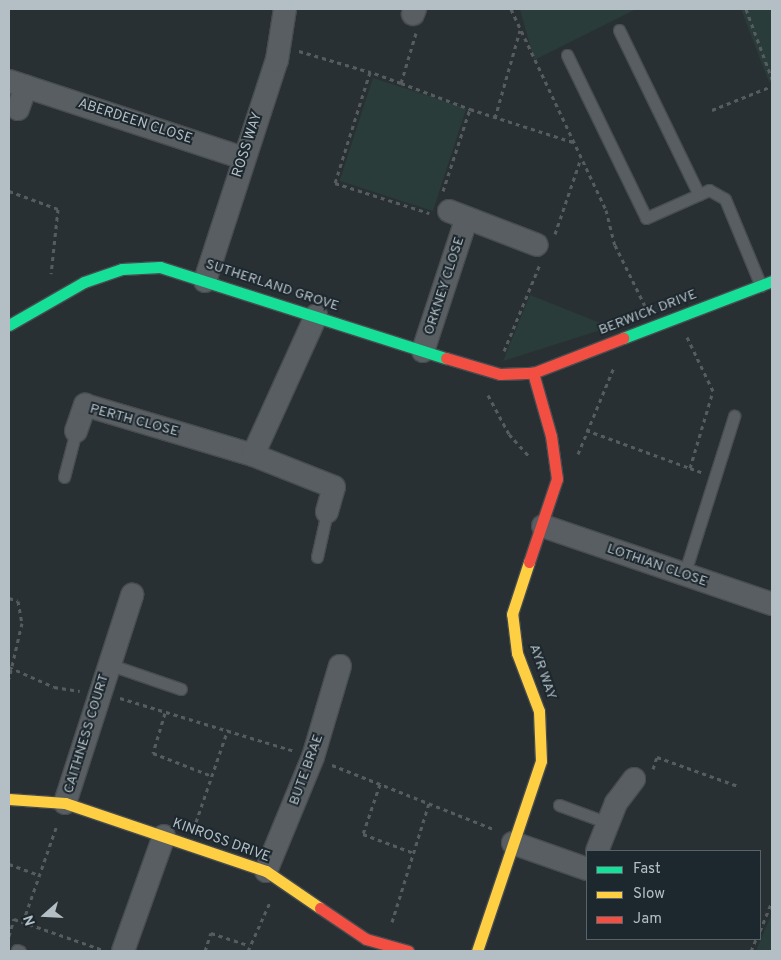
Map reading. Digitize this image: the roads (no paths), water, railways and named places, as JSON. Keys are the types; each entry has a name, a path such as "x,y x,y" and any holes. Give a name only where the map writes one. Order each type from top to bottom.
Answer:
{"street":[{"name":"ROSS WAY","path":"205,280 279,46 285,9"},
{"name":"ABERDEEN CLOSE","path":"18,109 17,84 244,158"},
{"name":"ORKNEY CLOSE","path":"423,352 448,211 544,248"},
{"name":"SUTHERLAND GROVE","path":"9,325 84,282 122,268 160,267 474,367 500,374 534,373"},
{"name":"BERWICK DRIVE","path":"534,373 772,281"},
{"path":"253,455 316,316"},
{"name":"AYR WAY","path":"477,951 541,761 539,712 517,653 512,614 557,480 552,436 534,373"},
{"name":"PERTH CLOSE","path":"76,432 85,404 253,455 334,487 327,512"},
{"name":"LOTHIAN CLOSE","path":"543,526 772,604"},
{"name":"CAITHNESS COURT","path":"65,803 98,695 132,594"},
{"name":"BUTE BRAE","path":"266,871 313,757 340,666"},
{"path":"597,850 608,823 642,777"},
{"name":"KINROSS DRIVE","path":"9,799 65,803 266,871 371,945 408,951"},
{"path":"123,951 164,836"},
{"path":"513,843 586,869"}],"lane":[{"path":"619,30 699,195"},
{"path":"566,55 646,218 709,190 725,199 761,286"},
{"path":"684,575 734,416"},
{"name":"PERTH CLOSE","path":"64,477 76,432"},
{"name":"PERTH CLOSE","path":"317,557 327,512"},
{"name":"CAITHNESS COURT","path":"108,664 181,689"},
{"path":"559,805 608,823"}]}
